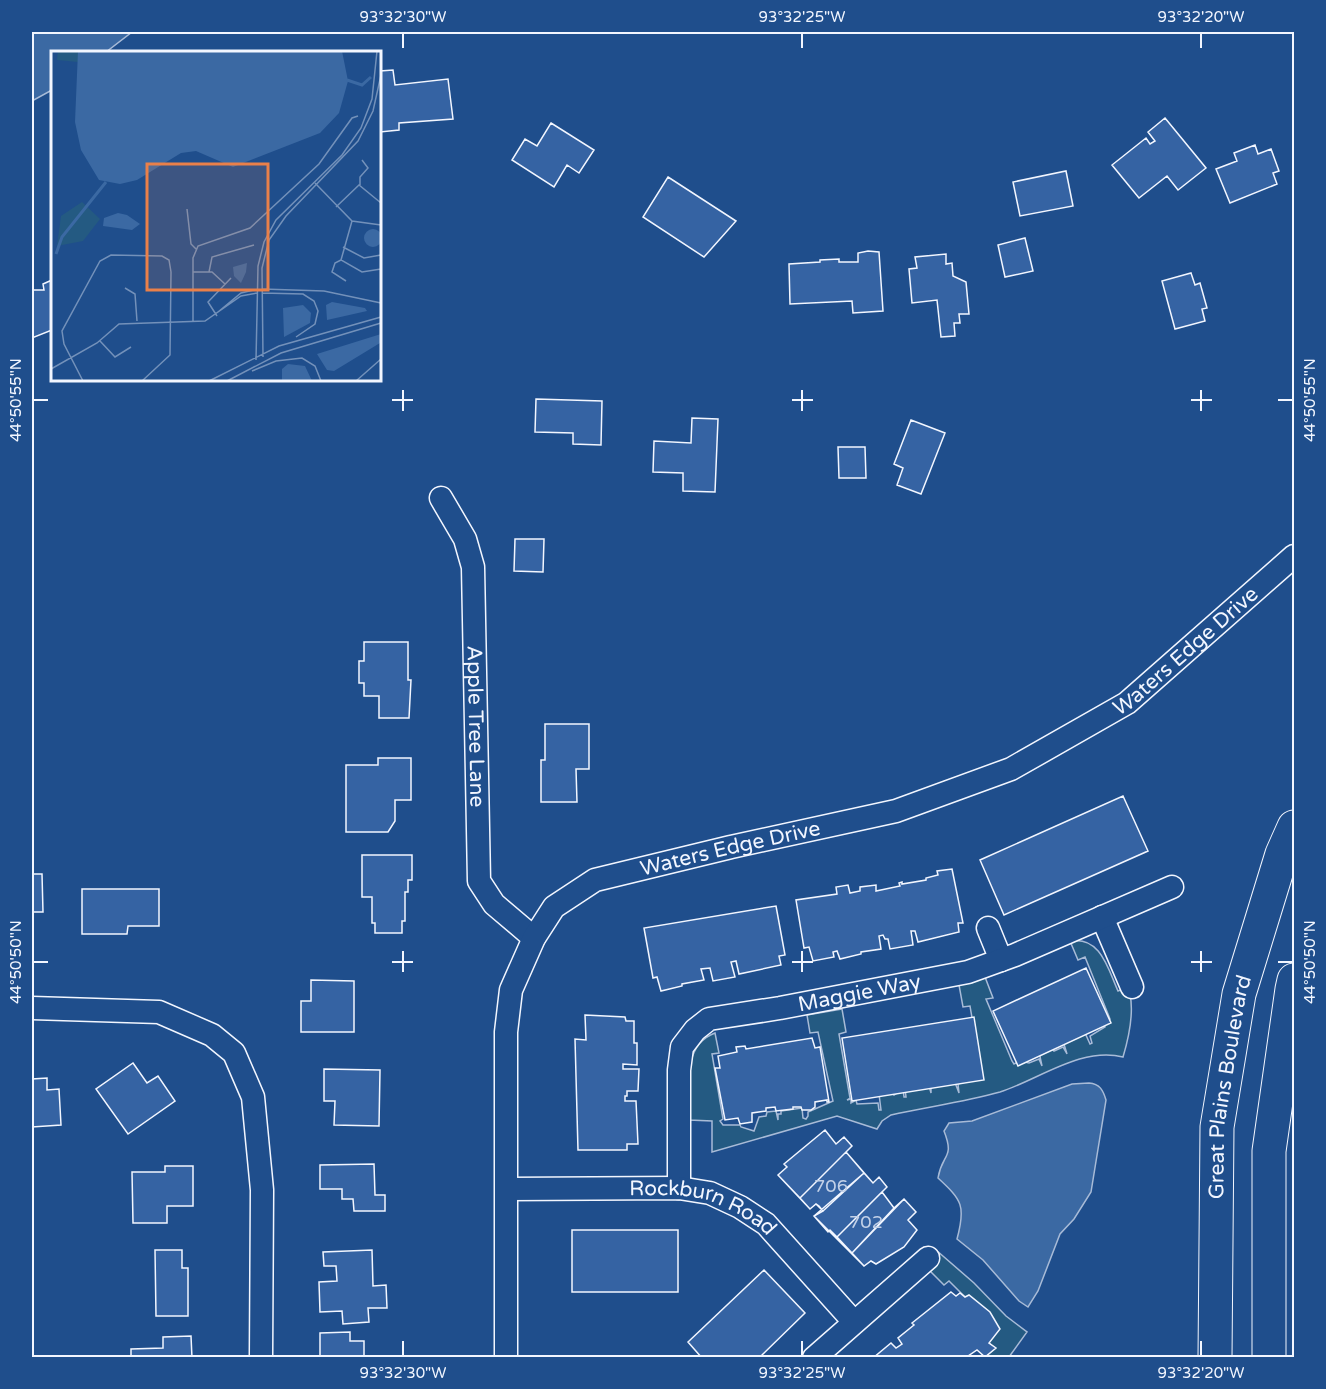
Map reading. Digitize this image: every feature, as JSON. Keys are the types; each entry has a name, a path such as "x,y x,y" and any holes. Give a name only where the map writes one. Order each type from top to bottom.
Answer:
{"main road":[{"name":"Great Plains Boulevard","path":"1215,1358 1217,1127 1239,994 1282,854 1294,827"},
{"path":"1269,1358 1269,1151 1294,980"}],"street":[{"name":"Apple Tree Lane","path":"441,498 465,539 473,567 479,881 494,904 534,938"},
{"name":"Waters Edge Drive","path":"506,1358 506,1032 511,990 534,938 554,907 595,880 697,854 896,811 1011,769 1127,703 1294,556"},
{"name":"Maggie Way","path":"679,1188 679,1070 682,1047 696,1028 709,1019 780,1008 968,972 1172,887"},
{"path":"1102,917 1132,987"},
{"path":"988,928 1001,960"},
{"path":"32,1008 159,1012 212,1035 234,1053 253,1097 262,1190 261,1358"},
{"name":"Rockburn Road","path":"507,1189 679,1188 710,1193 740,1207 766,1224 854,1322"},
{"path":"814,1358 928,1258"}],"shaded area":[{"path":"32,32 132,32 107,51 51,51 51,91 32,101"},
{"path":"1070,941 1081,941 1096,949 1107,964 1118,991 1123,989 1130,994 1130,1026 1123,1057 1092,1056 1076,1060 1000,1092 891,1115 882,1121 877,1129 837,1116 712,1152 712,1121 689,1120 688,1083 692,1059 696,1048 704,1039 715,1033 719,1053 712,1054 723,1119 720,1121 723,1125 740,1125 754,1131 759,1117 766,1116 767,1112 776,1111 778,1120 778,1114 781,1114 781,1111 802,1108 803,1118 806,1119 808,1112 833,1101 818,1032 810,1033 807,1015 842,1009 846,1032 839,1034 850,1098 847,1100 851,1099 851,1103 856,1100 857,1104 878,1103 879,1110 881,1110 879,1094 894,1095 903,1089 904,1097 906,1097 905,1088 928,1082 931,1093 931,1086 954,1080 959,1093 958,1084 982,1076 970,1006 963,1007 959,985 985,977 993,998 986,999 1014,1064 1020,1061 1029,1063 1039,1059 1042,1066 1039,1052 1052,1049 1054,1051 1063,1047 1067,1054 1063,1041 1085,1033 1090,1044 1092,1043 1090,1036 1105,1027 1103,1022 1110,1019 1085,957 1078,960"},
{"path":"1089,1083 1100,1088 1106,1100 1091,1192 1074,1219 1060,1234 1038,1291 1028,1307 1019,1301 983,1260 957,1239 961,1219 960,1204 938,1178 948,1152 944,1131 949,1123 972,1121 1072,1084"},
{"path":"936,1250 974,1283 1006,1316 1027,1332 1009,1357 985,1357 995,1348 989,1343 965,1297 949,1281 944,1285 929,1270 938,1262 933,1257"}],"building":[{"path":"393,70 395,85 448,79 453,119 399,123 399,130 381,132 381,71"},
{"path":"1165,118 1206,168 1178,190 1167,176 1139,198 1112,165 1146,138 1150,144 1155,141 1148,132"},
{"path":"551,123 594,150 579,173 567,165 554,187 512,160 525,139 537,146"},
{"path":"1255,145 1258,154 1271,149 1279,171 1273,173 1277,184 1230,203 1216,169 1237,161 1234,153"},
{"path":"1066,171 1073,206 1020,216 1013,182"},
{"path":"668,177 736,221 704,257 643,217"},
{"path":"1025,238 1033,271 1005,277 998,245"},
{"path":"879,252 883,311 853,313 852,301 790,304 789,264 839,259 839,262 858,262 858,253"},
{"path":"946,254 946,264 952,263 953,276 966,282 969,314 959,314 960,323 954,323 955,336 941,337 937,300 912,303 909,269 917,268 915,257"},
{"path":"1191,273 1195,285 1200,283 1207,308 1202,309 1205,321 1175,329 1162,281"},
{"path":"51,280 51,330 32,338 32,290 44,290 43,284"},
{"path":"536,399 602,401 601,445 573,444 573,433 535,432"},
{"path":"692,418 718,419 715,492 683,491 683,473 653,472 654,441 691,443"},
{"path":"911,420 945,433 921,494 897,485 903,468 894,464"},
{"path":"838,447 865,447 866,478 839,478"},
{"path":"515,539 544,539 543,572 514,571"},
{"path":"364,642 408,642 408,680 411,680 409,718 379,718 379,696 364,696 364,683 359,683 359,661 364,661"},
{"path":"545,724 589,724 589,769 576,769 577,802 541,802 541,760 545,760"},
{"path":"378,758 411,758 411,800 395,800 395,821 388,832 346,832 346,765 378,765"},
{"path":"1123,796 1148,851 1004,915 980,860"},
{"path":"362,855 412,855 412,880 408,880 408,892 405,892 405,921 402,921 402,933 375,933 375,923 372,923 372,897 362,897"},
{"path":"952,869 963,923 958,923 959,932 918,942 915,931 911,931 913,945 890,949 888,939 885,939 883,935 879,936 881,949 861,952 861,954 840,959 837,951 833,952 834,957 813,961 809,947 804,948 796,900 837,894 836,887 848,885 850,893 860,891 860,887 876,885 876,891 900,886 899,883 902,882 902,884 926,880 926,878 938,875 937,871"},
{"path":"32,874 42,874 43,912 32,912"},
{"path":"82,889 159,889 159,926 128,926 127,934 82,934"},
{"path":"776,906 785,955 779,956 781,965 739,974 736,961 731,962 735,977 713,981 710,968 701,969 704,980 661,991 657,977 653,978 644,928"},
{"path":"1086,968 1111,1023 1018,1066 993,1011"},
{"path":"311,980 354,981 354,1032 301,1032 301,1001 311,1001"},
{"path":"585,1015 625,1017 626,1021 634,1021 637,1065 623,1064 623,1069 639,1069 638,1091 627,1091 627,1096 625,1096 625,1101 636,1101 638,1144 627,1144 627,1150 578,1150 575,1039 586,1040"},
{"path":"974,1017 984,1080 852,1101 842,1038"},
{"path":"812,1038 815,1048 820,1047 829,1102 827,1100 815,1102 815,1107 811,1110 793,1107 793,1109 776,1111 775,1107 766,1108 766,1111 752,1113 752,1122 740,1124 738,1118 725,1120 715,1068 720,1068 718,1056 737,1052 736,1047 745,1046 746,1049"},
{"path":"133,1063 147,1083 158,1076 175,1101 128,1134 96,1089"},
{"path":"324,1069 380,1070 379,1126 334,1125 335,1101 324,1101"},
{"path":"47,1078 47,1090 59,1089 61,1125 32,1127 32,1079"},
{"path":"825,1130 836,1144 844,1137 852,1146 846,1152 873,1183 879,1177 887,1187 882,1192 894,1208 904,1199 916,1212 908,1220 917,1230 904,1247 876,1264 871,1261 864,1266 814,1216 823,1211 819,1206 816,1204 810,1209 778,1175 787,1167 784,1164"},
{"path":"825,1130 836,1144 844,1137 852,1146 800,1198 778,1175 787,1167 784,1164"},
{"path":"846,1152 864,1173 823,1211 816,1204 810,1209 800,1198"},
{"path":"374,1164 375,1195 385,1195 385,1211 354,1211 353,1199 342,1199 342,1189 320,1189 320,1165"},
{"path":"165,1166 193,1166 193,1206 167,1206 167,1223 133,1223 132,1172 165,1172"},
{"path":"864,1173 873,1183 879,1177 887,1187 837,1237 830,1230 828,1232 814,1216"},
{"path":"882,1192 894,1208 852,1253 837,1237"},
{"path":"904,1199 916,1212 908,1220 917,1230 904,1247 876,1264 871,1261 864,1266 852,1253"},
{"path":"572,1230 678,1230 678,1292 572,1292"},
{"path":"155,1250 182,1250 182,1268 188,1268 188,1316 156,1316"},
{"path":"372,1250 373,1286 386,1285 387,1308 368,1308 369,1322 343,1324 342,1311 320,1312 319,1282 337,1281 336,1266 324,1266 323,1252"},
{"path":"764,1270 805,1313 759,1358 702,1358 688,1342"},
{"path":"951,1292 956,1296 960,1293 965,1297 969,1295 990,1312 1000,1329 989,1343 996,1348 985,1357 977,1350 965,1358 873,1358 891,1343 896,1348 902,1344 898,1338 914,1325 912,1323"},
{"path":"350,1332 350,1341 364,1341 364,1358 320,1358 320,1333"},
{"path":"191,1336 192,1358 131,1358 131,1349 163,1348 163,1337"}]}
